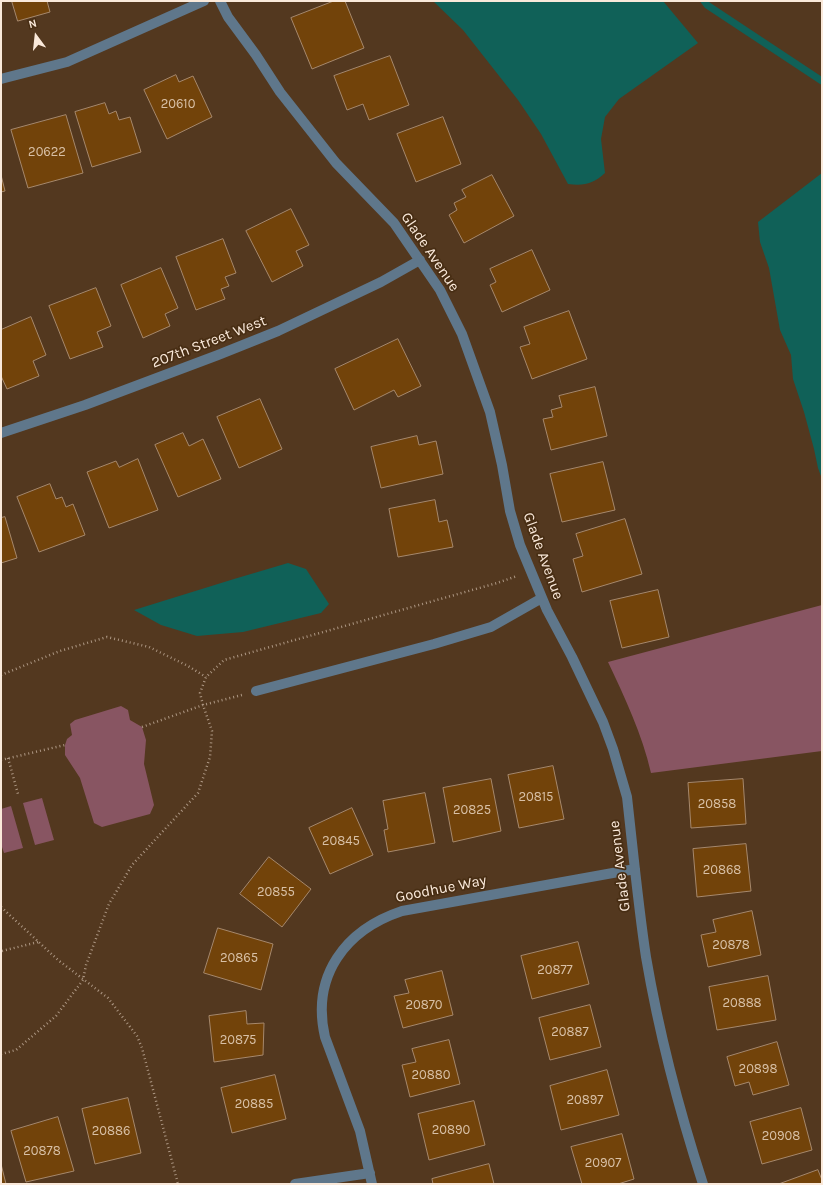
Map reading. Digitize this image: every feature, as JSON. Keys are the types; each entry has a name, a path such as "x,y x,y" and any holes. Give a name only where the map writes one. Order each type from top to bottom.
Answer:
{"street":[{"path":"1,79 67,62 204,1"},
{"name":"Glade Avenue","path":"220,1 228,17 256,55 280,92 336,162 394,222 440,290 465,341 490,412 510,510 520,545 542,598 593,702 613,748 627,797 647,957 659,1018 683,1118 703,1184"},
{"name":"207th Street West","path":"1,433 85,405 278,331 381,282 420,260"},
{"path":"256,691 434,644 491,627 542,598"},
{"name":"Goodhue Way","path":"372,1184 360,1131 322,1024 323,994 326,982 339,954 346,944 366,927 389,915 402,911 635,869"},
{"path":"295,1184 370,1173"}],"path":[{"path":"1,1054 16,1050 56,1016 83,980 86,965 109,904 132,865 198,793 210,757 212,731 202,706 200,693 206,677 224,660 497,583 530,571"},
{"path":"1,675 60,651 107,637 149,647 188,666 206,677"},
{"path":"142,727 202,706 256,691"},
{"path":"1,760 65,745"},
{"path":"8,758 18,794"},
{"path":"1,907 58,960 108,998 137,1036 142,1048 178,1184"},
{"path":"2,951 39,942"}],"shaded area":[{"path":"822,605 822,751 651,773 638,730 608,662"},
{"path":"121,706 128,710 130,720 142,727 146,740 144,764 154,805 150,814 102,827 94,823 80,778 65,755 65,745 67,739 72,735 70,724 75,720"},
{"path":"42,798 54,840 35,845 23,803"},
{"path":"11,806 23,848 4,853 1,844 1,809"}],"water":[{"path":"433,1 663,1 698,43 619,99 605,117 601,139 605,173 592,182 579,185 568,184 541,134 518,100 463,30"},
{"path":"822,173 822,479 804,412 793,379 791,355 780,330 769,268 760,242 758,222"},
{"path":"288,563 306,569 329,604 321,613 243,632 197,636 161,625 134,610 234,579"}],"building":[{"path":"12,1 47,1 50,12 18,21"},
{"path":"334,1 345,1 364,48 312,69 291,18"},
{"path":"390,56 409,105 369,120 363,104 347,110 334,76"},
{"path":"176,75 179,82 193,76 212,117 167,139 144,90"},
{"path":"105,103 109,114 116,111 119,120 130,117 141,152 92,167 75,112"},
{"path":"66,115 83,173 28,188 11,130"},
{"path":"443,117 461,164 416,182 397,134"},
{"path":"1,175 5,191 1,192"},
{"path":"492,175 514,216 464,243 449,215 457,210 454,203 466,197 462,190"},
{"path":"291,209 309,245 296,251 303,266 272,282 246,231"},
{"path":"223,239 236,273 225,277 229,286 221,289 225,299 196,310 176,257"},
{"path":"532,250 550,290 502,312 490,285 496,282 490,269"},
{"path":"161,268 178,308 165,314 170,326 143,338 121,285"},
{"path":"96,288 111,326 97,332 103,347 70,359 49,306"},
{"path":"569,311 587,359 532,379 520,347 530,344 524,327"},
{"path":"31,317 46,355 33,361 39,376 7,389 1,376 1,330"},
{"path":"398,339 421,386 398,397 394,390 354,410 335,369"},
{"path":"595,387 607,436 551,450 543,419 553,417 551,410 562,407 559,396"},
{"path":"260,399 282,449 239,468 217,417"},
{"path":"183,433 189,446 203,439 221,479 178,497 155,445"},
{"path":"417,436 419,445 436,441 443,474 381,488 371,447"},
{"path":"138,459 158,510 109,528 87,472 116,461 119,467"},
{"path":"603,462 615,510 562,522 550,474"},
{"path":"50,484 56,499 62,497 66,507 73,504 85,535 39,552 17,497"},
{"path":"435,500 439,522 447,520 453,547 398,557 389,509"},
{"path":"5,517 17,558 1,563 1,518"},
{"path":"625,519 642,574 582,592 573,559 583,556 576,534"},
{"path":"658,590 669,637 622,648 610,601"},
{"path":"553,766 564,819 519,828 508,775"},
{"path":"491,779 501,831 453,842 443,788"},
{"path":"743,779 746,824 691,828 688,783"},
{"path":"425,793 435,843 388,852 384,830 388,829 383,801"},
{"path":"352,808 373,855 330,874 309,828"},
{"path":"746,844 751,891 697,897 693,849"},
{"path":"269,857 311,889 282,927 240,894"},
{"path":"752,911 761,955 708,967 701,935 716,932 713,920"},
{"path":"218,928 273,944 261,990 204,973"},
{"path":"578,942 589,984 532,999 521,956"},
{"path":"442,971 453,1015 403,1028 394,996 409,993 405,980"},
{"path":"768,976 776,1020 717,1030 709,987"},
{"path":"590,1005 601,1047 550,1060 539,1018"},
{"path":"246,1011 247,1024 264,1023 263,1055 214,1062 209,1016"},
{"path":"449,1040 460,1084 410,1097 402,1065 416,1062 412,1049"},
{"path":"777,1042 789,1085 753,1095 749,1082 735,1086 727,1057"},
{"path":"607,1070 619,1115 561,1130 550,1086"},
{"path":"275,1075 286,1119 232,1133 221,1088"},
{"path":"128,1098 141,1153 95,1164 82,1109"},
{"path":"474,1101 485,1145 429,1160 418,1114"},
{"path":"801,1108 812,1150 762,1164 750,1122"},
{"path":"58,1117 74,1171 26,1182 11,1131"},
{"path":"622,1134 634,1179 618,1184 582,1184 571,1147"},
{"path":"1,1164 6,1184 1,1184"},
{"path":"489,1164 494,1184 433,1184 432,1179"},
{"path":"818,1170 822,1184 779,1184"}],"waterway":[{"path":"704,1 707,5 822,81"}]}
